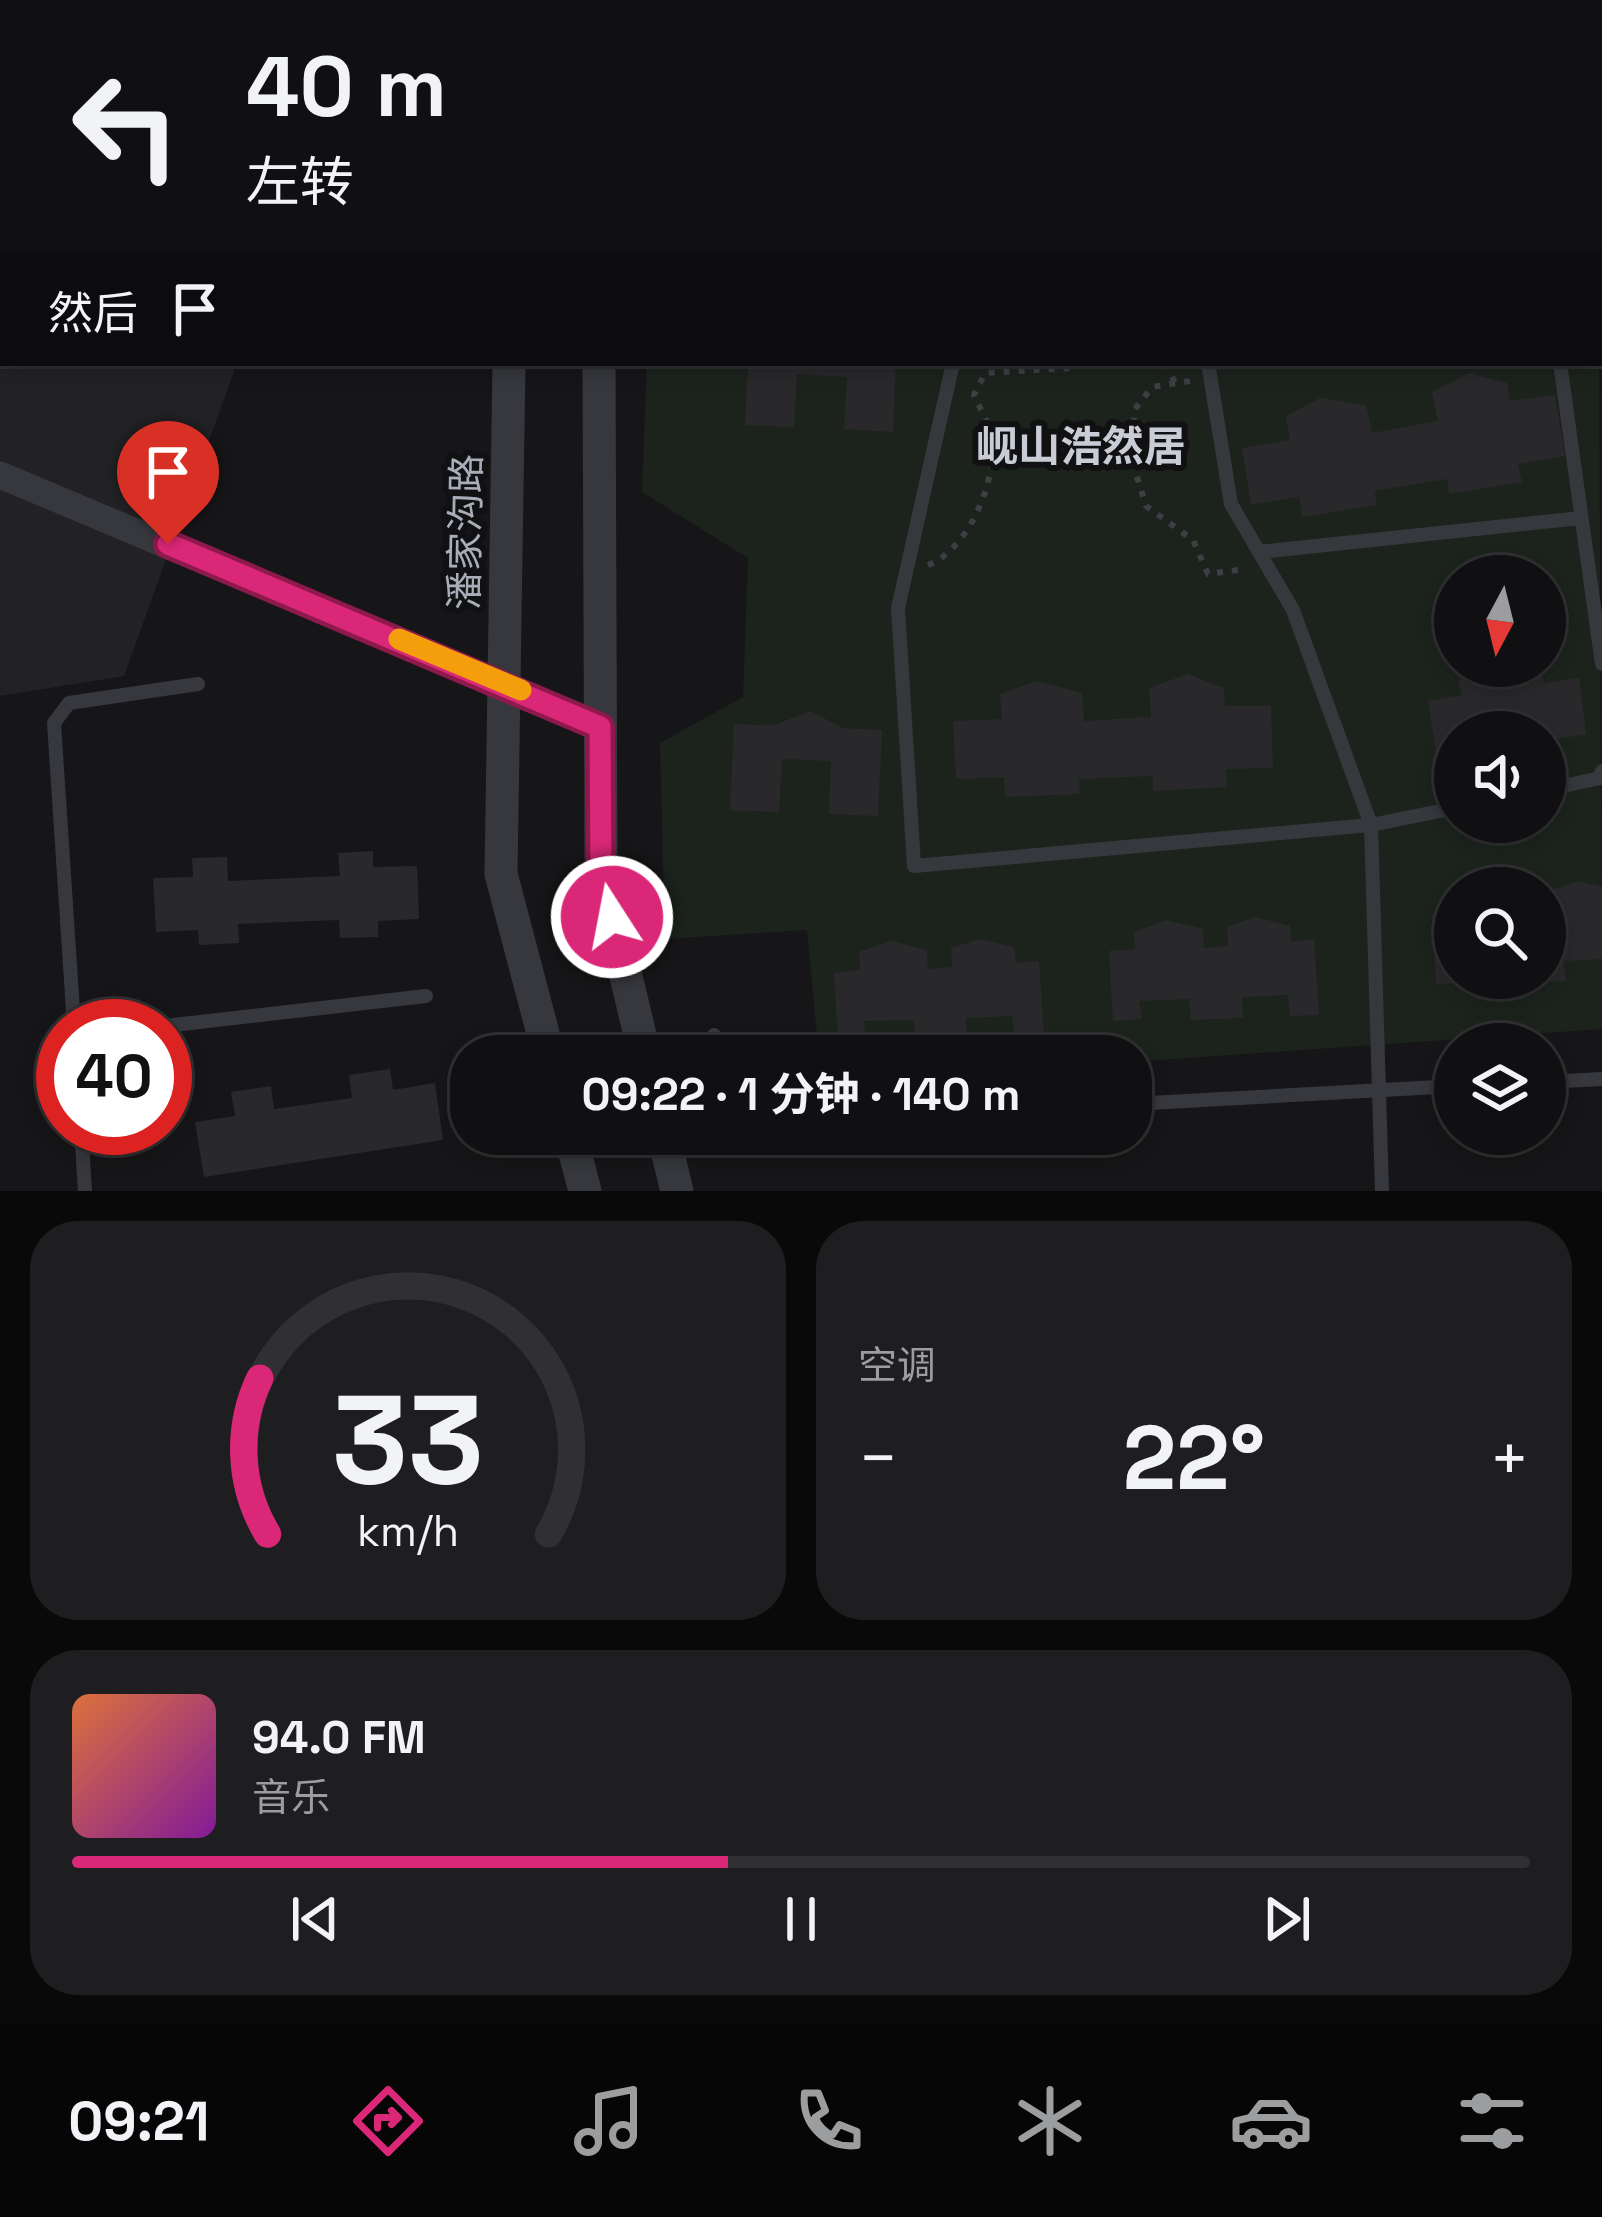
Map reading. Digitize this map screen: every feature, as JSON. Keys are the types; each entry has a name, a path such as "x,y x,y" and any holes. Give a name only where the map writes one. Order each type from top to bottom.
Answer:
{"street":[{"name":"潘家沟路","path":"509,366 501,874 543,1035"},
{"path":"599,366 601,871 640,1035"},
{"path":"0,475 505,682 600,727"},
{"path":"576,1155 585,1191"},
{"path":"668,1155 677,1191"}],"lane":[{"path":"952,366 898,608 914,866 1371,825 1434,812"},
{"path":"1560,366 1602,664"},
{"path":"1209,370 1231,504 1293,610 1371,825 1382,1191"},
{"path":"1263,559 1581,518"},
{"path":"72,999 54,723 69,703 198,684"},
{"path":"1566,785 1600,778 1602,771"},
{"path":"192,1023 426,996"},
{"path":"1566,1081 1602,1079"},
{"path":"1152,1103 1434,1086"},
{"path":"83,1155 86,1191"}],"path":[{"path":"906,573 941,560 963,536 986,489 992,434 974,395 985,373 1072,366"},
{"path":"1167,366 1174,383"},
{"path":"1209,370 1152,387 1135,409 1131,458 1146,506 1193,540 1208,574 1263,559"}],"shaded area":[{"path":"0,366 236,366 124,676 0,696"},
{"path":"647,366 1599,366 1602,1029 1566,1032 1566,1023 1434,1023 1434,1041 1152,1061 1152,1035 817,1035 807,930 665,939 660,743 743,697 748,558 642,492"}],"building":[{"path":"748,366 896,366 893,432 844,429 847,377 797,374 794,427 745,425"},
{"path":"1469,373 1507,383 1510,401 1555,395 1565,456 1518,464 1522,482 1449,494 1447,479 1374,491 1377,505 1302,517 1299,497 1251,505 1242,448 1290,440 1286,416 1320,398 1366,405 1372,433 1438,421 1432,392"},
{"path":"1188,674 1224,688 1225,706 1271,706 1273,768 1226,769 1227,787 1153,791 1153,776 1079,779 1080,794 1005,797 1004,777 956,779 953,721 1002,719 1000,694 1037,681 1082,693 1084,721 1151,717 1149,688"},
{"path":"1579,678 1586,734 1566,737 1566,711 1434,711 1434,740 1428,701 1462,695 1460,687 1566,687 1566,680"},
{"path":"810,711 843,728 882,730 878,816 829,814 831,761 782,759 779,812 730,810 734,724 772,726"},
{"path":"373,851 373,867 417,866 419,919 378,921 378,937 340,938 339,920 238,924 239,943 199,945 198,930 156,932 153,878 193,877 192,858 227,857 228,881 340,876 338,853"},
{"path":"1578,881 1602,887 1602,959 1566,961 1566,885"},
{"path":"1255,917 1290,926 1291,942 1314,939 1319,1015 1290,1016 1288,995 1242,997 1243,1018 1191,1020 1189,999 1139,1001 1142,1019 1113,1021 1109,951 1135,949 1134,932 1166,920 1203,929 1204,948 1228,946 1227,927"},
{"path":"980,939 1014,947 1016,963 1039,961 1044,1035 1014,1035 1012,1016 966,1018 967,1035 915,1035 914,1020 864,1021 865,1035 838,1035 834,973 860,970 859,952 891,941 927,950 928,969 952,967 951,948"},
{"path":"390,1069 393,1090 435,1083 443,1140 204,1177 195,1122 235,1116 231,1092 271,1086 274,1109 352,1098 349,1075"}],"slow traffic":[{"path":"399,639 521,690"}],"district":[{"name":"岘山浩然居","path":"1081,446"}],"route":[{"path":"168,544 505,682 600,727 601,871 612,917"}]}
